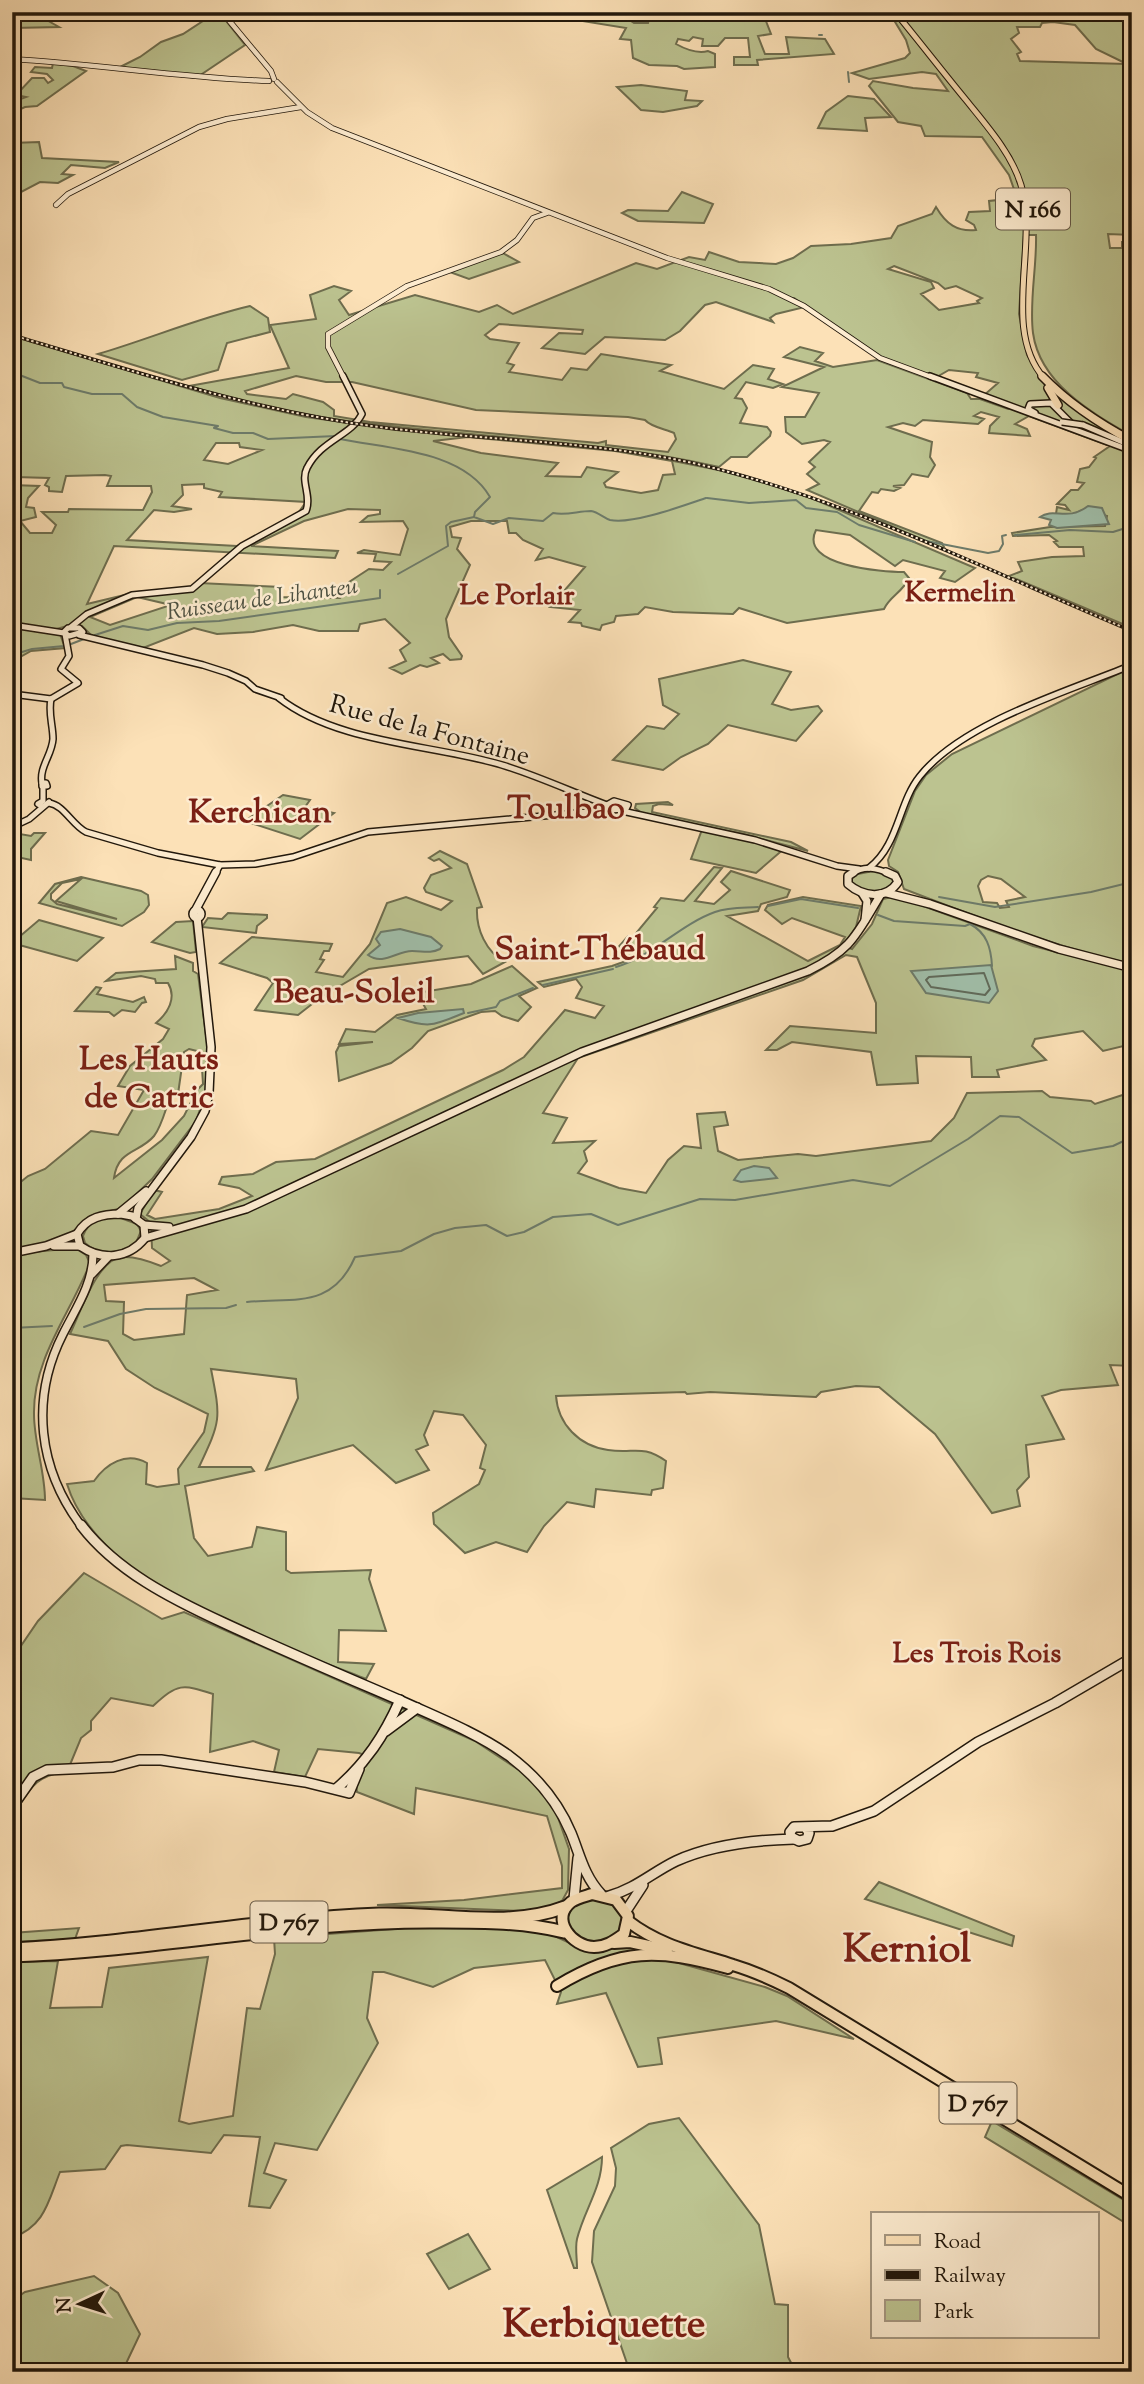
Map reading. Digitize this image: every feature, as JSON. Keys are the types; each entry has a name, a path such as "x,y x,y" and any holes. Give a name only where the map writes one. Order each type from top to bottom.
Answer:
{"highway":[{"name":"N 166","path":"897,12 1000,137 1020,168 1033,210 1032,270"},
{"name":"N 166","path":"897,12 996,138 1021,183 1028,218 1024,336 1027,351 1048,383 1075,407 1132,441"},
{"path":"1031,290 1030,336 1039,363 1064,394 1132,441"},
{"path":"1035,365 1058,405"},
{"name":"D 767","path":"12,1949 118,1944 337,1917 388,1914 534,1915 550,1913 570,1903"},
{"name":"D 767","path":"12,1956 108,1952 368,1921 518,1925 564,1932"}],"main road":[{"path":"222,12 271,71 273,81 301,107 332,128 691,267 769,289 804,306 876,356 1132,451"},
{"path":"12,59 94,64 203,79 273,81"},
{"path":"56,205 167,141 209,124 301,107"},
{"path":"12,694 51,699 78,684 61,669 69,656 67,633 92,611 132,595 192,589 242,546 301,515 310,498 306,471 326,443 356,425 362,412 328,347 327,336 330,331 407,286 501,253 517,240 533,218 548,212"},
{"path":"988,399 1132,441"},
{"path":"1044,417 1031,412 1027,406 1042,401 1058,405 1068,420 1085,434"},
{"path":"12,625 67,633 80,632 80,619"},
{"name":"Rue de la Fontaine","path":"80,632 94,639 228,672 253,684 256,689 337,728 502,765 596,800 607,807"},
{"path":"897,886 897,879 883,862 886,850 914,785 932,763 945,752 1003,720 1132,664"},
{"path":"12,827 27,820 45,803 50,789 44,785 40,776 54,740 48,720 51,699"},
{"path":"45,803 56,804 78,828 86,832 158,853 220,865 256,864 293,857 369,832 607,807 623,802 624,809"},
{"path":"607,807 755,840 837,866 887,870"},
{"path":"869,868 878,862 886,850"},
{"path":"136,1219 138,1208 193,1133 210,1093 212,1061 201,969 198,911 220,865"},
{"path":"837,866 848,876 850,887 862,893 882,894 930,904 1037,942 1132,968"},
{"path":"848,876 859,869"},
{"path":"12,1252 47,1246 80,1245 93,1254 109,1256 135,1249 145,1238 246,1209 582,1052 808,971 846,949 859,933 882,894 897,886"},
{"path":"897,886 930,904"},
{"path":"862,893 867,901 867,919"},
{"path":"47,1246 77,1234 94,1218 118,1214 132,1205 161,1175"},
{"path":"118,1214 136,1219 144,1225 188,1226"},
{"path":"144,1225 145,1238"},
{"path":"77,1234 80,1245"},
{"path":"91,1275 93,1254"},
{"path":"109,1256 91,1275 52,1356 42,1393 42,1436 48,1465 58,1490 76,1521 106,1553 162,1594 486,1739 529,1771 552,1797 565,1819 578,1857 591,1883 627,1916"},
{"path":"570,1903 582,1896 630,1891 678,1860 792,1836 797,1826 807,1832 832,1826 874,1811 978,1742 1055,1703 1132,1658"},
{"path":"336,1789 359,1769 386,1732 400,1700"},
{"path":"386,1732 417,1708"},
{"path":"12,1807 33,1777 47,1770 113,1767 139,1760 161,1760 279,1777 349,1793 359,1769"},
{"path":"578,1857 570,1903 561,1922 564,1932 584,1945 601,1947 611,1944 624,1934 627,1916 645,1881"},
{"name":"D 767","path":"627,1916 653,1937 769,1978 806,1998 1132,2197"},
{"name":"D 767","path":"611,1944 630,1942 726,1963"},
{"path":"557,1986 584,1970 654,1953 769,1978"}],"green space":[{"path":"12,12 34,13 59,27 12,28"},
{"path":"114,12 195,13 182,19 113,18"},
{"path":"204,12 219,12 245,45 196,78 120,67 161,42 183,34 212,15"},
{"path":"574,12 604,12 606,15 628,19 634,23 648,23 651,12 809,12 811,15 764,16 771,34 758,36 765,54 789,54 786,37 825,39 834,54 757,60 758,65 734,65 734,57 750,57 748,38 725,38 718,46 702,46 703,39 693,37 689,41 678,39 676,44 715,54 715,67 684,69 677,66 649,65 633,58 631,40 620,39 626,28 570,19 578,14"},
{"path":"889,12 1132,12 1132,235 1108,234 1110,248 1122,248 1122,242 1132,242 1132,436 1070,395 1046,367 1038,351 1032,321 1036,235 1024,235 1019,314 1027,355 1050,393 1054,393 1091,420 1132,442 1132,540 1126,545 1132,553 1132,628 1009,576 1022,571 1018,562 1084,556 1083,547 1059,547 1054,542 1057,541 1049,535 1013,536 1012,533 1050,527 1105,526 1107,516 1083,510 1069,516 1056,514 1057,507 1069,510 1065,505 1057,504 1071,490 1078,490 1084,483 1077,482 1080,469 1089,467 1096,458 1094,457 1110,446 1029,416 1015,424 1027,429 1030,436 989,433 990,426 999,417 981,412 974,416 984,419 978,424 923,420 915,426 903,423 888,427 932,442 930,457 935,465 928,477 912,474 904,485 893,486 900,488 894,491 881,489 878,493 872,492 859,511 942,543 945,549 807,490 819,484 807,474 815,467 809,462 830,442 824,440 802,444 786,432 785,417 805,417 819,393 782,387 824,367 784,357 800,347 823,353 815,361 833,367 877,360 967,393 971,399 980,399 1008,409 1013,406 983,396 998,383 976,377 978,373 949,370 935,378 873,354 794,298 787,298 805,307 776,314 770,318 773,322 716,302 705,305 680,331 665,340 605,337 585,354 542,348 559,333 582,334 583,330 499,324 485,335 490,339 519,343 507,363 514,365 509,372 562,380 571,368 587,370 601,354 671,365 660,371 724,389 753,365 774,369 768,379 783,384 773,388 746,382 735,398 742,399 747,408 740,423 767,427 771,432 770,436 747,457 731,457 719,467 672,457 576,444 334,419 261,405 189,386 289,368 270,325 316,319 310,295 334,286 351,291 339,300 349,315 415,295 479,312 497,305 513,314 636,263 657,269 689,257 705,260 709,252 739,262 776,264 793,258 811,246 891,238 898,226 932,214 936,207 953,226 963,230 976,230 974,225 966,220 969,212 990,211 989,201 1017,198 1009,175 982,137 925,136 921,126 898,122 869,86 873,81 948,91 936,74 922,72 869,79 852,73 905,58 910,53 906,40","holes":["1042,23 1075,25 1096,49 1127,64 1020,61 1017,54 1021,52 1011,39 1019,33 1017,27 1040,27","894,266 938,283 945,289 956,286 982,298 977,301 979,303 939,310 921,294 934,288 931,282 888,269","296,376 326,382 352,382 476,410 628,417 645,420 674,433 676,439 668,452 606,445 606,441 598,443 370,422 334,416 334,410 323,402 293,394 286,399 247,394 245,391"]},
{"path":"53,63 86,71 37,106 25,107 12,113 12,102 26,97 16,95 32,78 44,78 48,83 53,80 47,74 31,72 35,67 52,68"},
{"path":"641,85 687,91 685,100 702,101 697,106 663,112 641,110 617,87"},
{"path":"848,96 874,99 891,117 865,118 867,131 818,128 826,112"},
{"path":"39,142 42,158 119,162 105,168 71,165 62,174 73,175 58,183 40,182 19,193 20,198 12,197 12,143"},
{"path":"682,192 713,204 704,223 638,221 622,213 628,210 668,211"},
{"path":"501,252 519,262 469,279 447,271"},
{"path":"250,306 268,318 270,332 227,343 218,370 182,380 98,354 211,316"},
{"path":"12,336 220,398 306,417 400,430 629,452 738,474 811,498 975,568 955,582 940,578 945,571 903,560 895,566 850,535 816,530 814,542 819,552 830,559 862,568 904,572 909,578 884,609 787,623 739,608 733,614 673,612 645,607 638,614 616,616 614,622 602,625 600,630 569,622 580,610 550,607 585,567 549,557 536,560 543,549 523,540 516,533 509,533 507,521 471,521 450,527 452,537 461,538 457,549 470,565 446,619 449,637 462,656 461,659 450,660 443,654 431,658 439,663 427,667 420,665 402,674 390,668 406,661 400,650 410,643 385,619 360,624 358,631 319,631 293,625 253,632 217,634 194,628 143,648 94,638 82,626 71,625 56,629 55,633 60,634 65,648 31,651 15,660 16,666 12,667 12,485 39,486 28,498 26,507 34,508 36,517 20,521 30,533 52,533 56,525 42,512 68,512 69,509 143,510 152,492 151,486 107,486 111,476 105,475 66,476 62,492 49,491 49,487 45,485 49,478 15,477 12,480 12,407 18,398 17,386 12,383","holes":["468,437 615,451 672,461 675,474 663,475 658,490 641,493 606,487 604,483 618,472 587,467 581,477 546,476 558,463 481,453 433,441","216,443 239,443 240,447 262,450 228,464 204,460","204,484 204,488 222,492 219,497 306,502 296,516 237,546 127,540 154,510 174,512 192,509 172,506 183,495 182,485","348,509 380,510 380,514 368,516 361,522 403,521 408,529 400,555 364,550 357,553 376,554 374,561 391,562 383,570 369,569 349,582 348,590 340,598 280,597 281,587 199,583 187,588 137,592 87,604 114,546 335,558 338,551 251,546 304,521","137,597 171,605 110,625 90,617"]},
{"path":"743,660 791,672 772,704 791,710 818,706 822,711 796,741 728,725 708,744 681,757 663,770 613,760 647,726 664,729 679,714 663,705 659,679"},
{"path":"1132,667 1132,964 1045,940 904,889 898,872 889,866 888,860 915,791 926,775 952,754","holes":["988,876 1001,879 1025,897 1006,901 1009,907 1000,908 997,903 983,902 978,886 981,880"]},
{"path":"283,795 310,800 305,807 334,813 300,839 245,821"},
{"path":"668,802 673,805 653,806 652,812 791,842 808,851 743,834 643,814 635,808 636,804"},
{"path":"703,827 786,847 756,873 691,859"},
{"path":"34,833 45,833 31,849 31,860 12,856 12,842 20,834 31,836"},
{"path":"440,851 467,864 482,907 477,908 480,932 492,952 505,962 483,974 468,956 369,969 321,997 298,1015 255,1010 273,983 267,978 220,963 252,937 332,944 329,951 324,951 320,959 324,960 316,972 343,977 370,944 387,903 406,897 441,910 452,901 426,892 424,888 431,875 451,868 439,859 434,861 429,858"},
{"path":"714,867 722,868 695,901 714,904 730,890 721,882 731,871 790,890 787,897 761,904 758,911 727,916 808,961 840,945 845,937 792,918 782,924 765,910 768,905 803,897 861,906 856,927 843,946 852,949 872,924 883,899 904,899 1033,946 1132,971 1132,1044 1103,1051 1083,1031 1035,1039 1032,1046 1046,1060 997,1070 999,1077 972,1077 971,1057 916,1056 918,1083 877,1085 871,1052 792,1042 777,1050 766,1050 790,1026 876,1033 876,1003 857,957 846,955 803,980 578,1058 543,1113 567,1118 553,1143 595,1141 584,1151 587,1161 578,1173 619,1188 646,1193 668,1160 684,1146 701,1148 697,1114 725,1112 728,1125 714,1127 718,1151 738,1160 798,1154 816,1156 931,1141 954,1118 967,1093 1042,1091 1050,1097 1091,1101 1095,1104 1132,1092 1132,1206 1125,1208 1132,1217 1132,1366 1110,1365 1118,1385 1061,1390 1042,1396 1064,1439 1026,1445 1029,1477 1017,1490 1020,1506 992,1513 935,1434 879,1387 856,1386 821,1392 816,1397 710,1392 556,1396 561,1416 579,1439 608,1450 644,1451 666,1461 663,1488 652,1490 651,1495 596,1489 594,1507 567,1502 544,1526 527,1552 496,1542 465,1553 434,1524 433,1513 479,1484 485,1470 480,1468 486,1445 463,1415 434,1411 424,1435 428,1445 416,1450 429,1470 396,1483 353,1445 266,1470 298,1398 296,1379 211,1369 217,1420 212,1439 199,1467 251,1467 254,1471 185,1486 194,1538 208,1556 252,1547 257,1527 286,1532 286,1570 291,1573 371,1570 369,1579 386,1631 339,1630 338,1662 374,1664 366,1679 285,1648 194,1607 151,1582 114,1553 85,1521 67,1484 94,1481 104,1469 117,1461 132,1458 147,1463 146,1484 157,1487 179,1484 178,1469 204,1432 208,1414 155,1388 126,1369 108,1341 70,1334 97,1277 113,1260 132,1257 161,1266 170,1261 152,1248 151,1223 140,1214 154,1190 162,1192 147,1215 155,1219 219,1209 252,1196 239,1188 219,1184 222,1177 253,1174 276,1162 315,1159 503,1070 524,1057 565,1010 595,1018 604,1006 576,998 582,987 576,979 544,987 538,982 629,960 615,951 628,936 633,937 657,908 654,907 661,898 684,901","holes":["194,1278 217,1290 187,1295 184,1334 134,1340 123,1334 124,1302 106,1301 104,1285"]},
{"path":"878,870 897,881 887,891 865,892 851,882 853,875"},
{"path":"81,877 141,891 148,895 149,905 144,912 122,926 39,903 55,884","holes":["81,879 56,901 117,919 57,904 51,899 51,894 62,883"]},
{"path":"228,913 267,915 267,918 257,926 256,933 202,927 208,918 222,919"},
{"path":"39,920 103,938 77,961 12,943"},
{"path":"193,921 196,952 190,953 152,942 176,922"},
{"path":"175,956 193,963 193,971 198,974 209,1058 207,1089 196,1121 152,1179 122,1208 90,1216 66,1238 12,1250 12,1189 28,1176 45,1169 91,1131 118,1135 144,1090 118,1086 130,1066 163,1039 169,1029 156,1023 170,1005 172,994 168,983 156,983 155,979 141,976 106,981 116,973 176,969","holes":["189,1049 201,1052 203,1084 184,1116 162,1140 114,1178 116,1169 125,1156 157,1132 171,1095 178,1094 184,1052"]},
{"path":"512,966 537,988 519,996 531,1007 518,1021 495,1011 481,1012 428,1031 412,1048 391,1063 339,1081 336,1052 339,1046 373,1042 339,1044 346,1029 375,1032 397,1015 426,1009 417,993 471,984"},
{"path":"96,987 101,988 97,994 133,1002 144,997 146,1002 135,1012 122,1010 114,1016 109,1012 75,1011"},
{"path":"118,1217 137,1224 141,1231 136,1243 124,1249 104,1252 85,1243 83,1236 88,1226 102,1219"},
{"path":"75,1248 86,1255 90,1263 54,1336 35,1393 34,1425 45,1500 12,1498 12,1254"},
{"path":"84,1573 162,1619 184,1612 475,1741 528,1776 555,1809 569,1849 568,1890 562,1901 547,1909 523,1911 377,1905 464,1900 562,1888 562,1866 547,1816 416,1788 414,1814 357,1792 356,1782 370,1757 359,1753 318,1749 305,1777 274,1772 279,1750 253,1741 210,1752 213,1694 194,1688 175,1689 153,1706 111,1698 91,1721 91,1730 81,1738 67,1772 56,1773 40,1780 28,1792 12,1816 12,1659 38,1621"},
{"path":"879,1882 1014,1936 1012,1946 865,1899"},
{"path":"595,1898 614,1904 622,1919 619,1931 614,1936 589,1942 572,1934 566,1918 575,1904"},
{"path":"79,1928 75,1939 12,1942 12,1933"},
{"path":"408,1928 502,1928 546,1932 589,1952 623,1945 645,1949 661,1958 765,1987 787,1996 854,2039 776,2021 658,2038 662,2064 638,2067 606,1993 557,2004 561,1992 545,1960 474,1968 433,1987 384,1972 373,1972 367,2018 378,2043 317,2150 275,2143 264,2173 286,2180 270,2208 249,2206 260,2137 224,2135 211,2153 127,2145 121,2146 105,2169 60,2172 39,2220 12,2238 12,1962 58,1961 50,2008 102,2007 109,1968 208,1957 179,2121 189,2124 233,2116 247,2008 260,2009 275,1954 274,1938"},
{"path":"679,2118 759,2225 775,2304 788,2305 788,2357 796,2372 630,2372 592,2262 594,2231 615,2186 616,2168 611,2148 649,2124"},
{"path":"992,2121 1132,2205 1132,2227 985,2137"},
{"path":"602,2157 596,2189 577,2239 577,2268 574,2268 547,2190"},
{"path":"468,2234 490,2269 449,2289 427,2254"},
{"path":"94,2276 118,2293 140,2334 122,2372 12,2372 12,2301 25,2292"}],"water":[{"path":"1088,506 1102,508 1109,524 1057,528 1049,525 1051,520 1040,517 1050,513 1074,513"},
{"path":"400,929 431,937 442,946 433,951 406,952 385,959 368,955 380,945 376,939 381,932"},
{"path":"991,965 998,991 989,1003 926,993 911,971"},
{"path":"463,1009 464,1013 432,1024 418,1024 398,1018 418,1013"},
{"path":"754,1166 769,1168 777,1178 741,1182 734,1180 741,1170"}],"waterway":[{"path":"848,72 849,82"},
{"path":"12,372 40,383 62,383 64,387 92,394 122,394 137,407 163,417 218,426 214,428 233,433 253,433 268,439 336,436"},
{"path":"340,439 423,454 462,470 478,481 490,497 475,512 474,517"},
{"path":"474,517 493,524 509,518 543,521 553,513 591,511 610,520 620,521 706,498"},
{"path":"707,498 749,503 796,500 806,508 837,512 859,525 915,542"},
{"name":"Ruisseau de Lihanteu","path":"398,574 448,546 446,526 451,522 474,517"},
{"path":"1015,535 1070,530 1113,532 1132,526"},
{"path":"921,540 988,553 999,551 1003,544 1002,536 1006,535"},
{"name":"Ruisseau de Lihanteu","path":"95,635 123,626 148,630 177,623 219,621 380,598 380,590"},
{"name":"Ruisseau de Lihanteu","path":"71,644 84,639"},
{"name":"Ruisseau de Lihanteu","path":"12,655 32,649 64,646"},
{"path":"939,897 995,907 1091,892 1132,882"},
{"path":"768,906 801,899 858,908"},
{"path":"616,967 642,956 715,912 731,908 758,907"},
{"path":"878,915 894,921 965,926 970,924 987,942 992,966"},
{"path":"543,985 613,969"},
{"path":"468,1013 496,1007 500,1001 533,988"},
{"path":"247,1302 310,1298 335,1286 346,1274 355,1257 401,1251 434,1234 455,1228 486,1225 507,1236 524,1232 553,1217 591,1214 618,1225 700,1199 735,1200 853,1180 890,1186 968,1139 1000,1116 1019,1117 1072,1153 1113,1146 1132,1137"},
{"path":"84,1327 120,1314 146,1309 226,1308 236,1305"},
{"path":"12,1328 52,1326"}],"railway":[{"path":"12,335 198,389 291,412 430,433 602,448 729,472 780,487 882,524 1132,631"}],"district":[{"name":"Kermelin","path":"960,591"},
{"name":"Le Porlair","path":"517,594"},
{"name":"Toulbao","path":"566,806"},
{"name":"Kerchican","path":"260,810"},
{"name":"Saint-Thébaud","path":"600,947"},
{"name":"Beau-Soleil","path":"354,990"},
{"name":"Les Hauts de Catric","path":"149,1076"},
{"name":"Les Trois Rois","path":"977,1652"},
{"name":"Kerniol","path":"907,1947"},
{"name":"Kerbiquette","path":"604,2322"}]}
